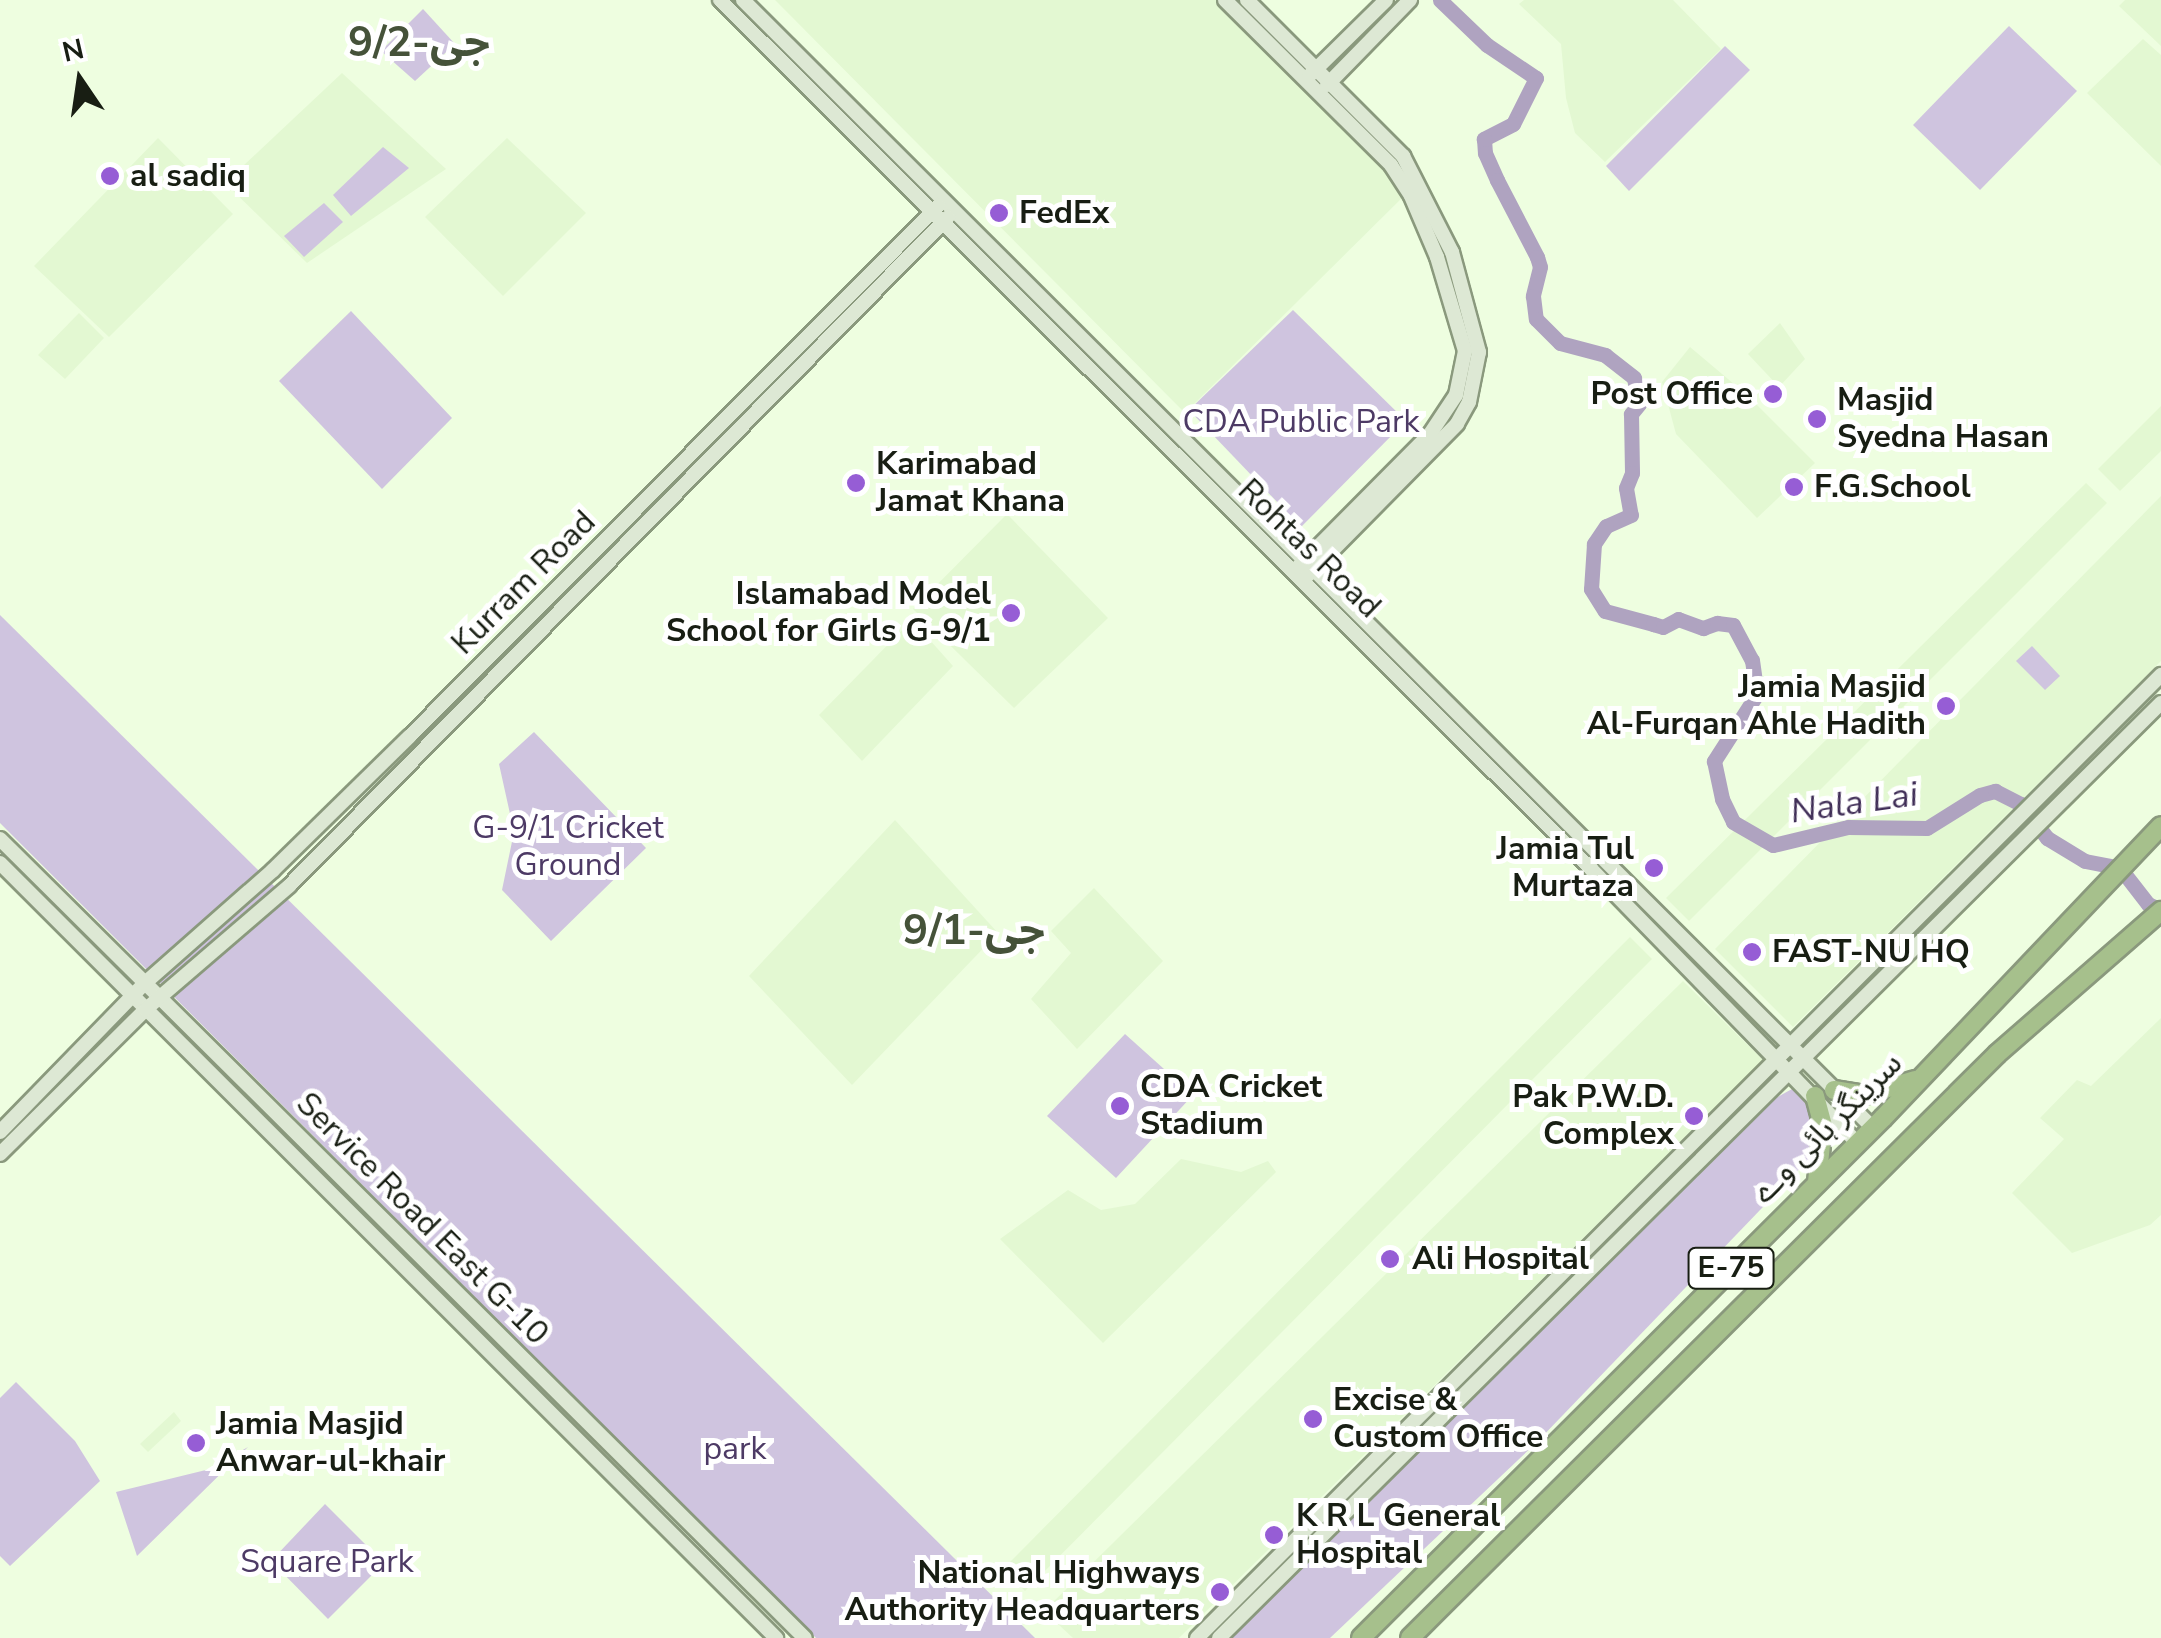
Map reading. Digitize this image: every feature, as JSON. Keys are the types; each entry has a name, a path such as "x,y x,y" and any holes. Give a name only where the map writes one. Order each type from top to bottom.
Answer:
{"highway":[{"name":"سرینگر ہائی وے","path":"1361,1638 1872,1128 2161,826"},
{"name":"سرینگر ہائی وے","path":"1410,1638 1997,1054 2161,911"},
{"path":"1817,1182 1824,1088 1866,1095 1920,1078"}],"main road":[{"name":"Rohtas Road","path":"720,0 945,209"},
{"name":"Rohtas Road","path":"743,0 1103,371 1718,985 1790,1046 1824,1088"},
{"path":"1225,0 1324,87 1391,165 1438,257 1465,351 1456,395 1430,434 1303,571"},
{"path":"1247,0 1311,75"},
{"path":"1311,75 1386,0"},
{"path":"1324,87 1406,4"},
{"name":"Kurram Road","path":"0,1154 145,1010 289,886 945,209"},
{"name":"Kurram Road","path":"0,1132 146,983 273,870 945,209"},
{"path":"1197,1638 2161,674"},
{"path":"1219,1638 2161,702"},
{"name":"Service Road East G-10","path":"0,839 805,1638"},
{"name":"Service Road East G-10","path":"0,863 776,1638"},
{"path":"1956,882 1967,898"},
{"name":"Rohtas Road","path":"1718,985 1777,1058 1792,1072 1824,1088"},
{"path":"1831,1032 1821,1053 1824,1088 1858,1142"},
{"path":"1824,1088 1872,1128"},
{"path":"1425,1409 1437,1420"},
{"path":"570,1432 583,1418"}],"shaded area":[{"path":"775,0 1223,0 1412,188 1185,413"},
{"path":"1524,0 1673,0 1721,49 1605,162 1575,133 1566,98 1561,44 1519,4"},
{"path":"2125,0 2161,0 2161,46 2119,6"},
{"path":"2143,39 2161,55 2161,166 2087,93"},
{"path":"342,73 446,169 307,263 225,183"},
{"path":"158,138 233,214 109,337 34,266"},
{"path":"507,138 586,213 503,296 425,217"},
{"path":"79,313 104,338 65,379 38,355"},
{"path":"1780,323 1805,359 1779,387 1748,354"},
{"path":"1690,347 1747,395 1815,463 1757,518 1676,434 1662,382"},
{"path":"2161,406 2161,451 2120,491 2098,469"},
{"path":"2086,483 2107,503 1689,921 1666,898"},
{"path":"2161,496 2161,661 1793,1027 1715,949"},
{"name":"Islamabad Model School for Girls G-9/1","path":"1007,514 1108,618 1014,708 913,609"},
{"path":"912,620 953,666 862,761 819,715"},
{"path":"895,820 998,933 852,1085 749,976"},
{"path":"1094,888 1163,961 1077,1049 1031,999 1071,953 1051,931"},
{"path":"1630,937 1652,959 1025,1591 1003,1569"},
{"path":"1683,981 1763,1060 1179,1638 1073,1638 1044,1611"},
{"path":"2161,1018 2161,1215 2150,1225 2072,1253 2012,1193 2064,1139 2040,1118 2077,1080 2091,1086"},
{"path":"1181,1159 1241,1172 1268,1161 1276,1172 1103,1343 1000,1239 1068,1190 1101,1210 1135,1204"},
{"path":"174,1412 181,1421 148,1452 140,1444"}],"green space":[{"path":"423,9 455,44 415,81 381,51"},
{"path":"2009,26 2077,91 1980,190 1913,125"},
{"path":"1725,46 1750,70 1629,191 1606,166"},
{"path":"383,147 409,168 351,216 333,195"},
{"path":"324,203 343,222 304,257 284,236"},
{"name":"CDA Public Park","path":"1293,310 1406,421 1301,527 1189,410"},
{"path":"351,311 452,418 382,489 279,381"},
{"name":"park","path":"0,615 1035,1638 816,1638 0,823"},
{"path":"2032,646 2060,676 2045,690 2016,661"},
{"name":"G-9/1 Cricket Ground","path":"534,732 646,848 551,941 502,890 514,832 499,764"},
{"name":"CDA Cricket Stadium","path":"1125,1034 1193,1095 1116,1178 1047,1116"},
{"path":"1792,1089 1809,1102 1816,1134 1812,1156 1537,1442 1330,1638 1232,1638 1774,1099"},
{"path":"16,1382 75,1441 100,1481 10,1566 0,1556 0,1398"},
{"path":"248,1447 137,1556 116,1492 210,1469"},
{"name":"Square Park","path":"325,1504 384,1563 328,1619 271,1561"}],"waterway":[{"name":"Nala Lai","path":"1440,0 1487,45 1536,78 1513,124 1484,139 1485,153 1540,267 1533,296 1536,319 1560,343 1605,355 1634,378 1639,404 1631,414 1632,473 1626,488 1631,515 1606,526 1594,544 1591,589 1605,611 1663,627 1678,619 1703,628 1717,623 1733,625 1752,660 1757,694 1714,761 1722,799 1733,822 1773,845 1848,827 1927,828 1980,795 1995,791 2021,804 2047,838 2085,861 2120,868 2148,904 2161,910"}],"place":[{"name":"al sadiq","path":"110,176"},
{"name":"FedEx","path":"999,213"},
{"name":"Post Office","path":"1773,394"},
{"name":"Masjid Syedna Hasan","path":"1817,419"},
{"name":"Karimabad Jamat Khana","path":"856,483"},
{"name":"F.G.School","path":"1794,487"},
{"name":"Islamabad Model School for Girls G-9/1","path":"1011,613"},
{"name":"Jamia Masjid Al-Furqan Ahle Hadith","path":"1946,706"},
{"name":"Jamia Tul Murtaza","path":"1654,868"},
{"name":"FAST-NU HQ","path":"1752,952"},
{"name":"CDA Cricket Stadium","path":"1120,1106"},
{"name":"Pak P.W.D. Complex","path":"1694,1116"},
{"name":"Ali Hospital","path":"1390,1259"},
{"name":"Excise & Custom Office","path":"1313,1419"},
{"name":"Jamia Masjid Anwar-ul-khair","path":"196,1443"},
{"name":"K R L General Hospital","path":"1274,1535"},
{"name":"National Highways Authority Headquarters","path":"1220,1592"}],"district":[{"name":"جی-9/2","path":"419,43"},
{"name":"جی-9/1","path":"974,931"}]}
